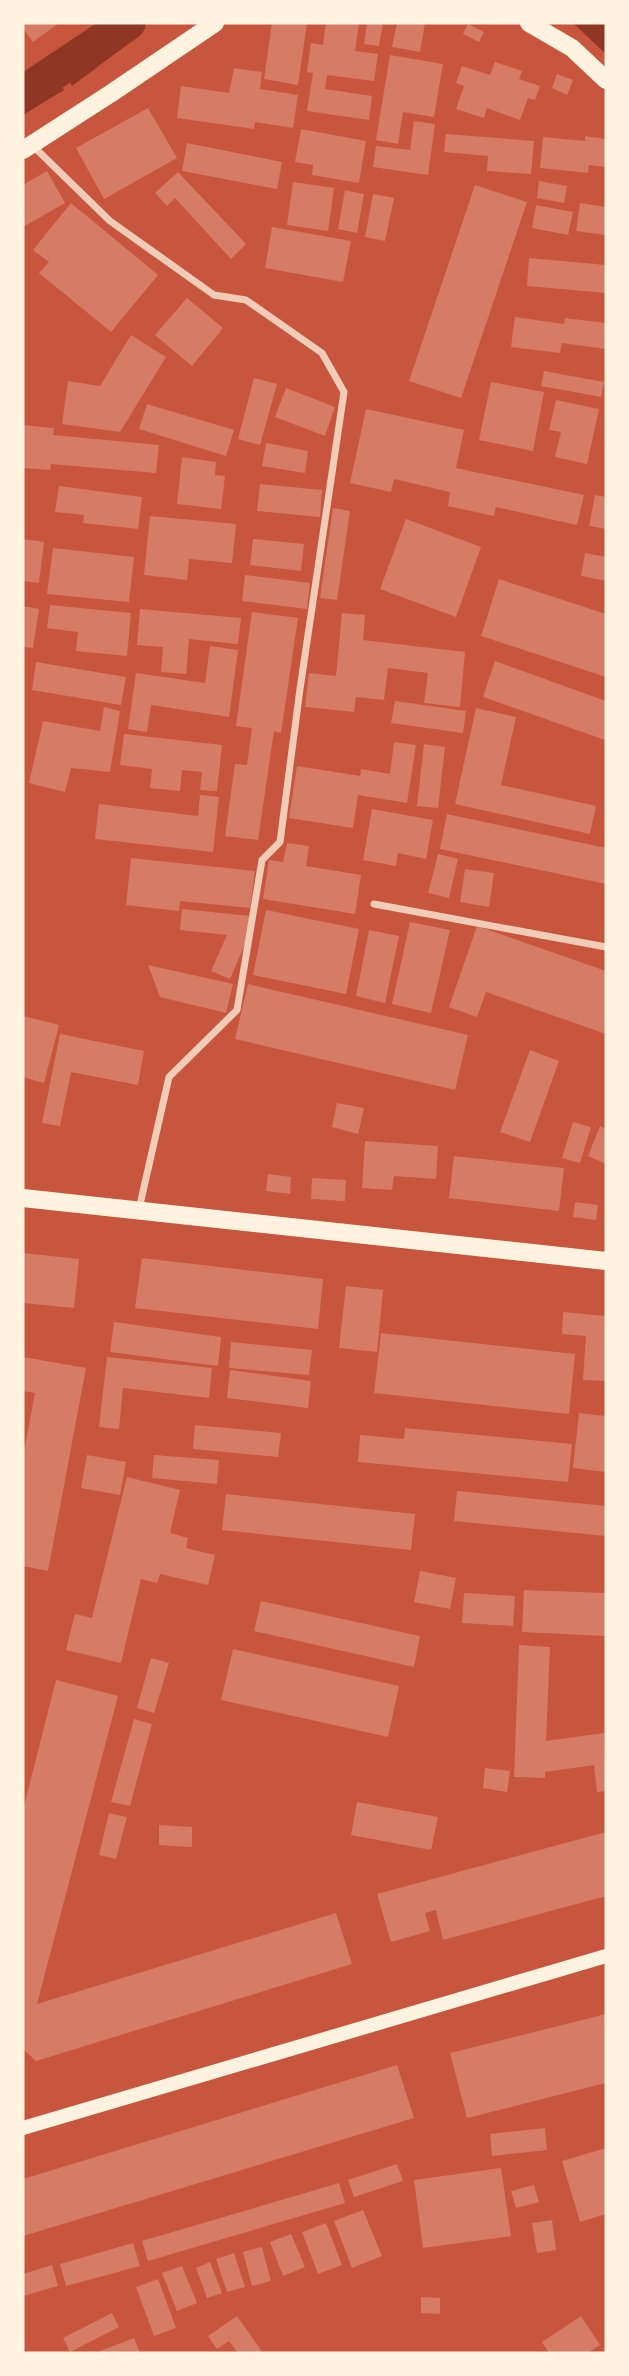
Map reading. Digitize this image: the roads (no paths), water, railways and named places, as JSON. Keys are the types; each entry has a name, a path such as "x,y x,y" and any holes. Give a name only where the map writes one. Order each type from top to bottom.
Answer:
{"main road":[{"path":"28,148 215,23"},
{"path":"529,23 572,48 606,80"},
{"path":"23,1198 606,1261"},
{"path":"23,2128 606,1956"}],"street":[{"path":"28,148 110,221 214,295 246,299 322,353 344,391 299,689 280,842 262,860 237,1010 169,1077 139,1210"},
{"path":"374,904 606,947"}],"waterway":[{"path":"23,93 128,23"}]}
